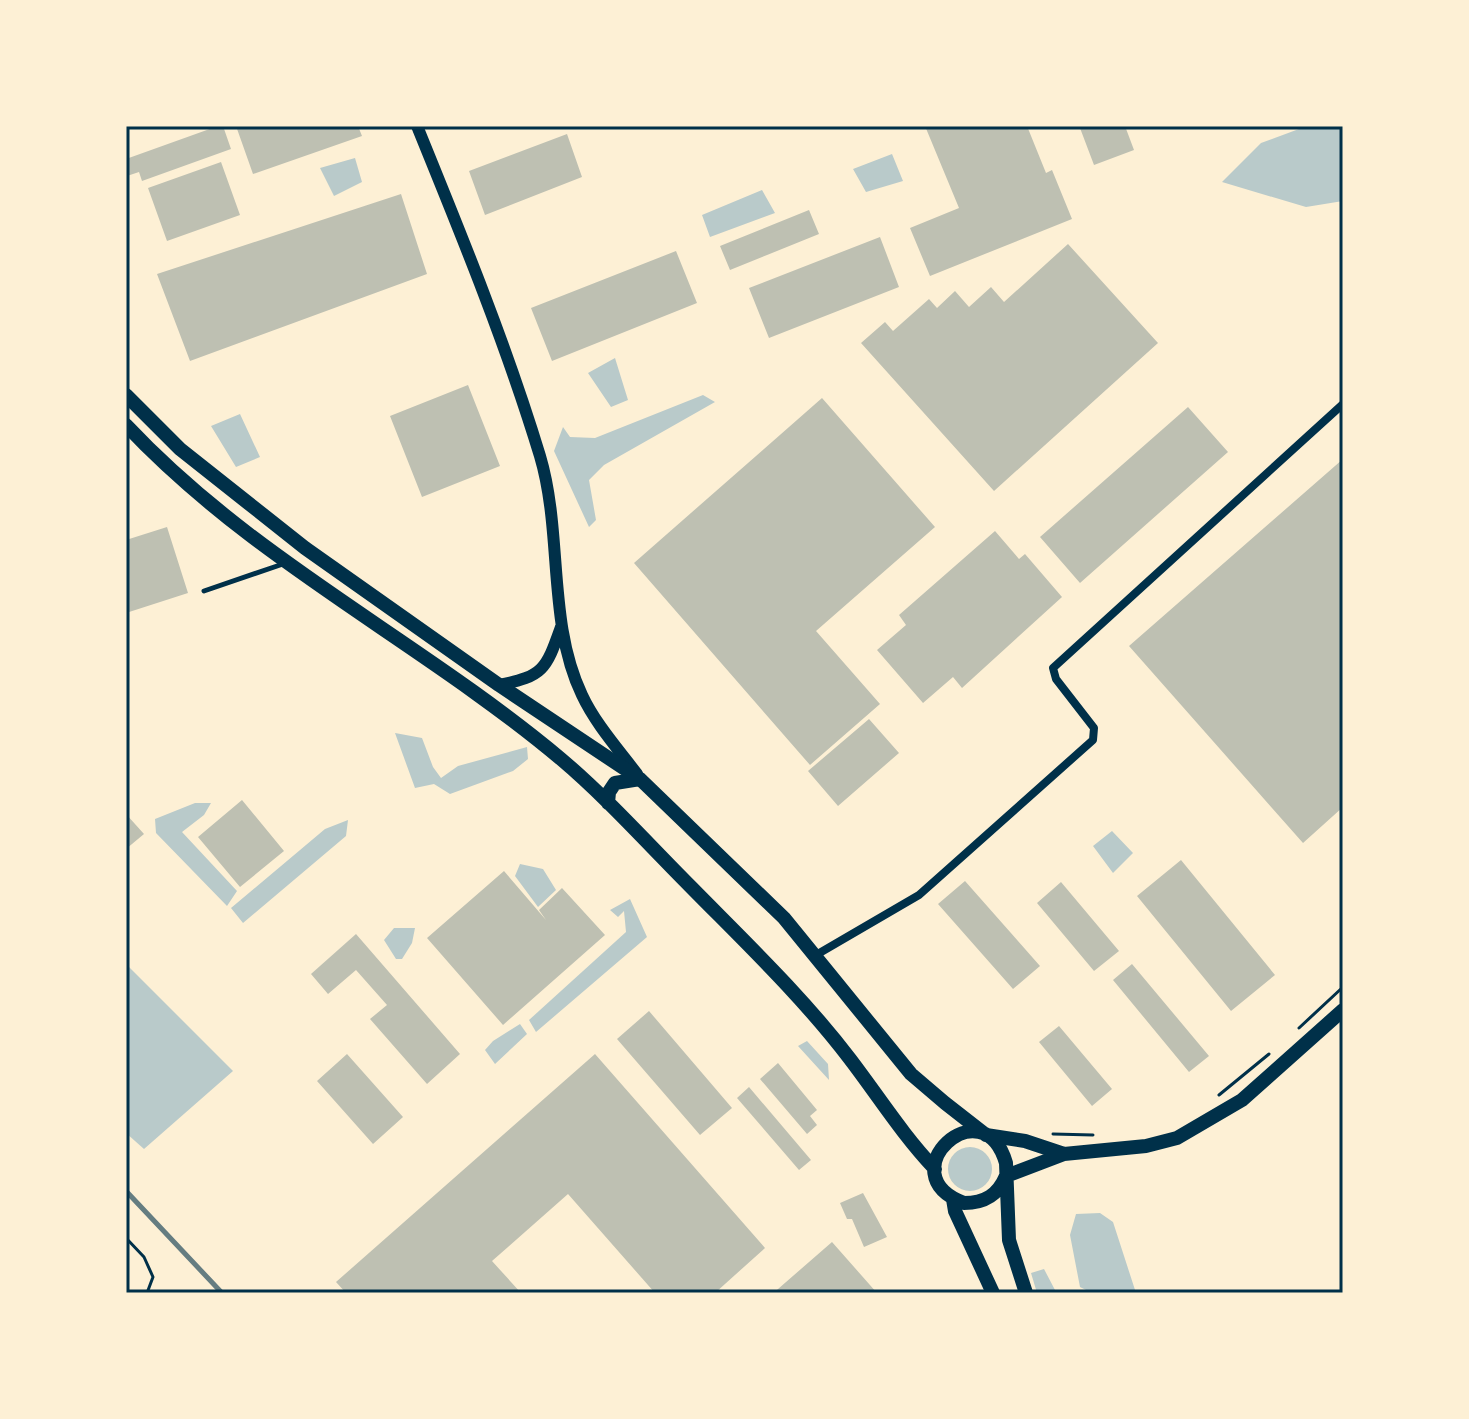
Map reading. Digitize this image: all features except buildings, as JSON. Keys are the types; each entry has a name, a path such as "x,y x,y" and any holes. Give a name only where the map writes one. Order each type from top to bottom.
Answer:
{"main road":[{"path":"126,395 180,449 305,548 499,685 640,779 784,918 911,1074 1003,1152 1009,1240 1026,1293"},
{"path":"126,425 158,458 284,564 479,696 561,759 777,972 850,1059 900,1131 935,1169 940,1187 953,1199 964,1203 985,1200 995,1194 1006,1176 1064,1154 1146,1146 1177,1138 1242,1100 1343,1010"},
{"path":"608,803 609,792 615,783 640,779"},
{"path":"935,1169 942,1146 951,1137 974,1131 1025,1141 1064,1154"},
{"path":"953,1199 955,1211 993,1293"}],"street":[{"path":"417,126 482,288 541,459 555,530 562,624 581,694 640,779"},
{"path":"816,955 919,895 1093,740 1094,728 1056,679 1053,668 1343,404"},
{"path":"499,685 540,674 548,663 562,624"}],"lane":[{"path":"204,591 284,564"}],"path":[{"path":"1299,1028 1343,987"},
{"path":"1220,1094 1277,1048"},
{"path":"1052,1134 1095,1135"},
{"path":"126,1238 144,1257 153,1277 147,1293"}],"shaded area":[{"path":"1307,126 1343,126 1343,201 1306,207 1222,182 1261,143"},
{"path":"892,154 903,181 866,192 853,169"},
{"path":"355,158 362,182 334,196 320,168"},
{"path":"762,190 775,213 710,237 702,215"},
{"path":"615,358 628,400 611,407 588,373"},
{"path":"703,395 715,402 604,465 589,480 596,520 589,527 554,451 563,427 570,437 595,438"},
{"path":"240,414 260,457 236,467 211,426"},
{"path":"395,733 422,738 433,767 441,778 458,766 527,747 528,759 513,771 450,794 434,784 415,788"},
{"path":"195,803 211,803 204,815 182,832 237,891 227,906 156,833 155,819"},
{"path":"348,820 346,836 243,923 231,908 325,829"},
{"path":"1112,831 1133,853 1113,873 1093,846"},
{"path":"520,864 543,869 556,890 538,907 515,876"},
{"path":"630,899 647,937 536,1032 529,1020 626,932 624,911 618,917 610,910"},
{"path":"394,928 415,928 412,943 402,959 396,959 384,940"},
{"path":"126,964 233,1071 144,1149 126,1133"},
{"path":"520,1024 527,1034 495,1064 485,1050 493,1041"},
{"path":"807,1041 828,1064 829,1080 798,1046"},
{"path":"970,1147 986,1153 992,1169 986,1185 970,1191 954,1185 948,1169 954,1153"},
{"path":"1100,1213 1113,1222 1136,1293 1092,1293 1080,1287 1070,1235 1076,1214"},
{"path":"1044,1269 1055,1293 1037,1293 1031,1273"}],"railway":[{"path":"126,1191 222,1293"}]}
